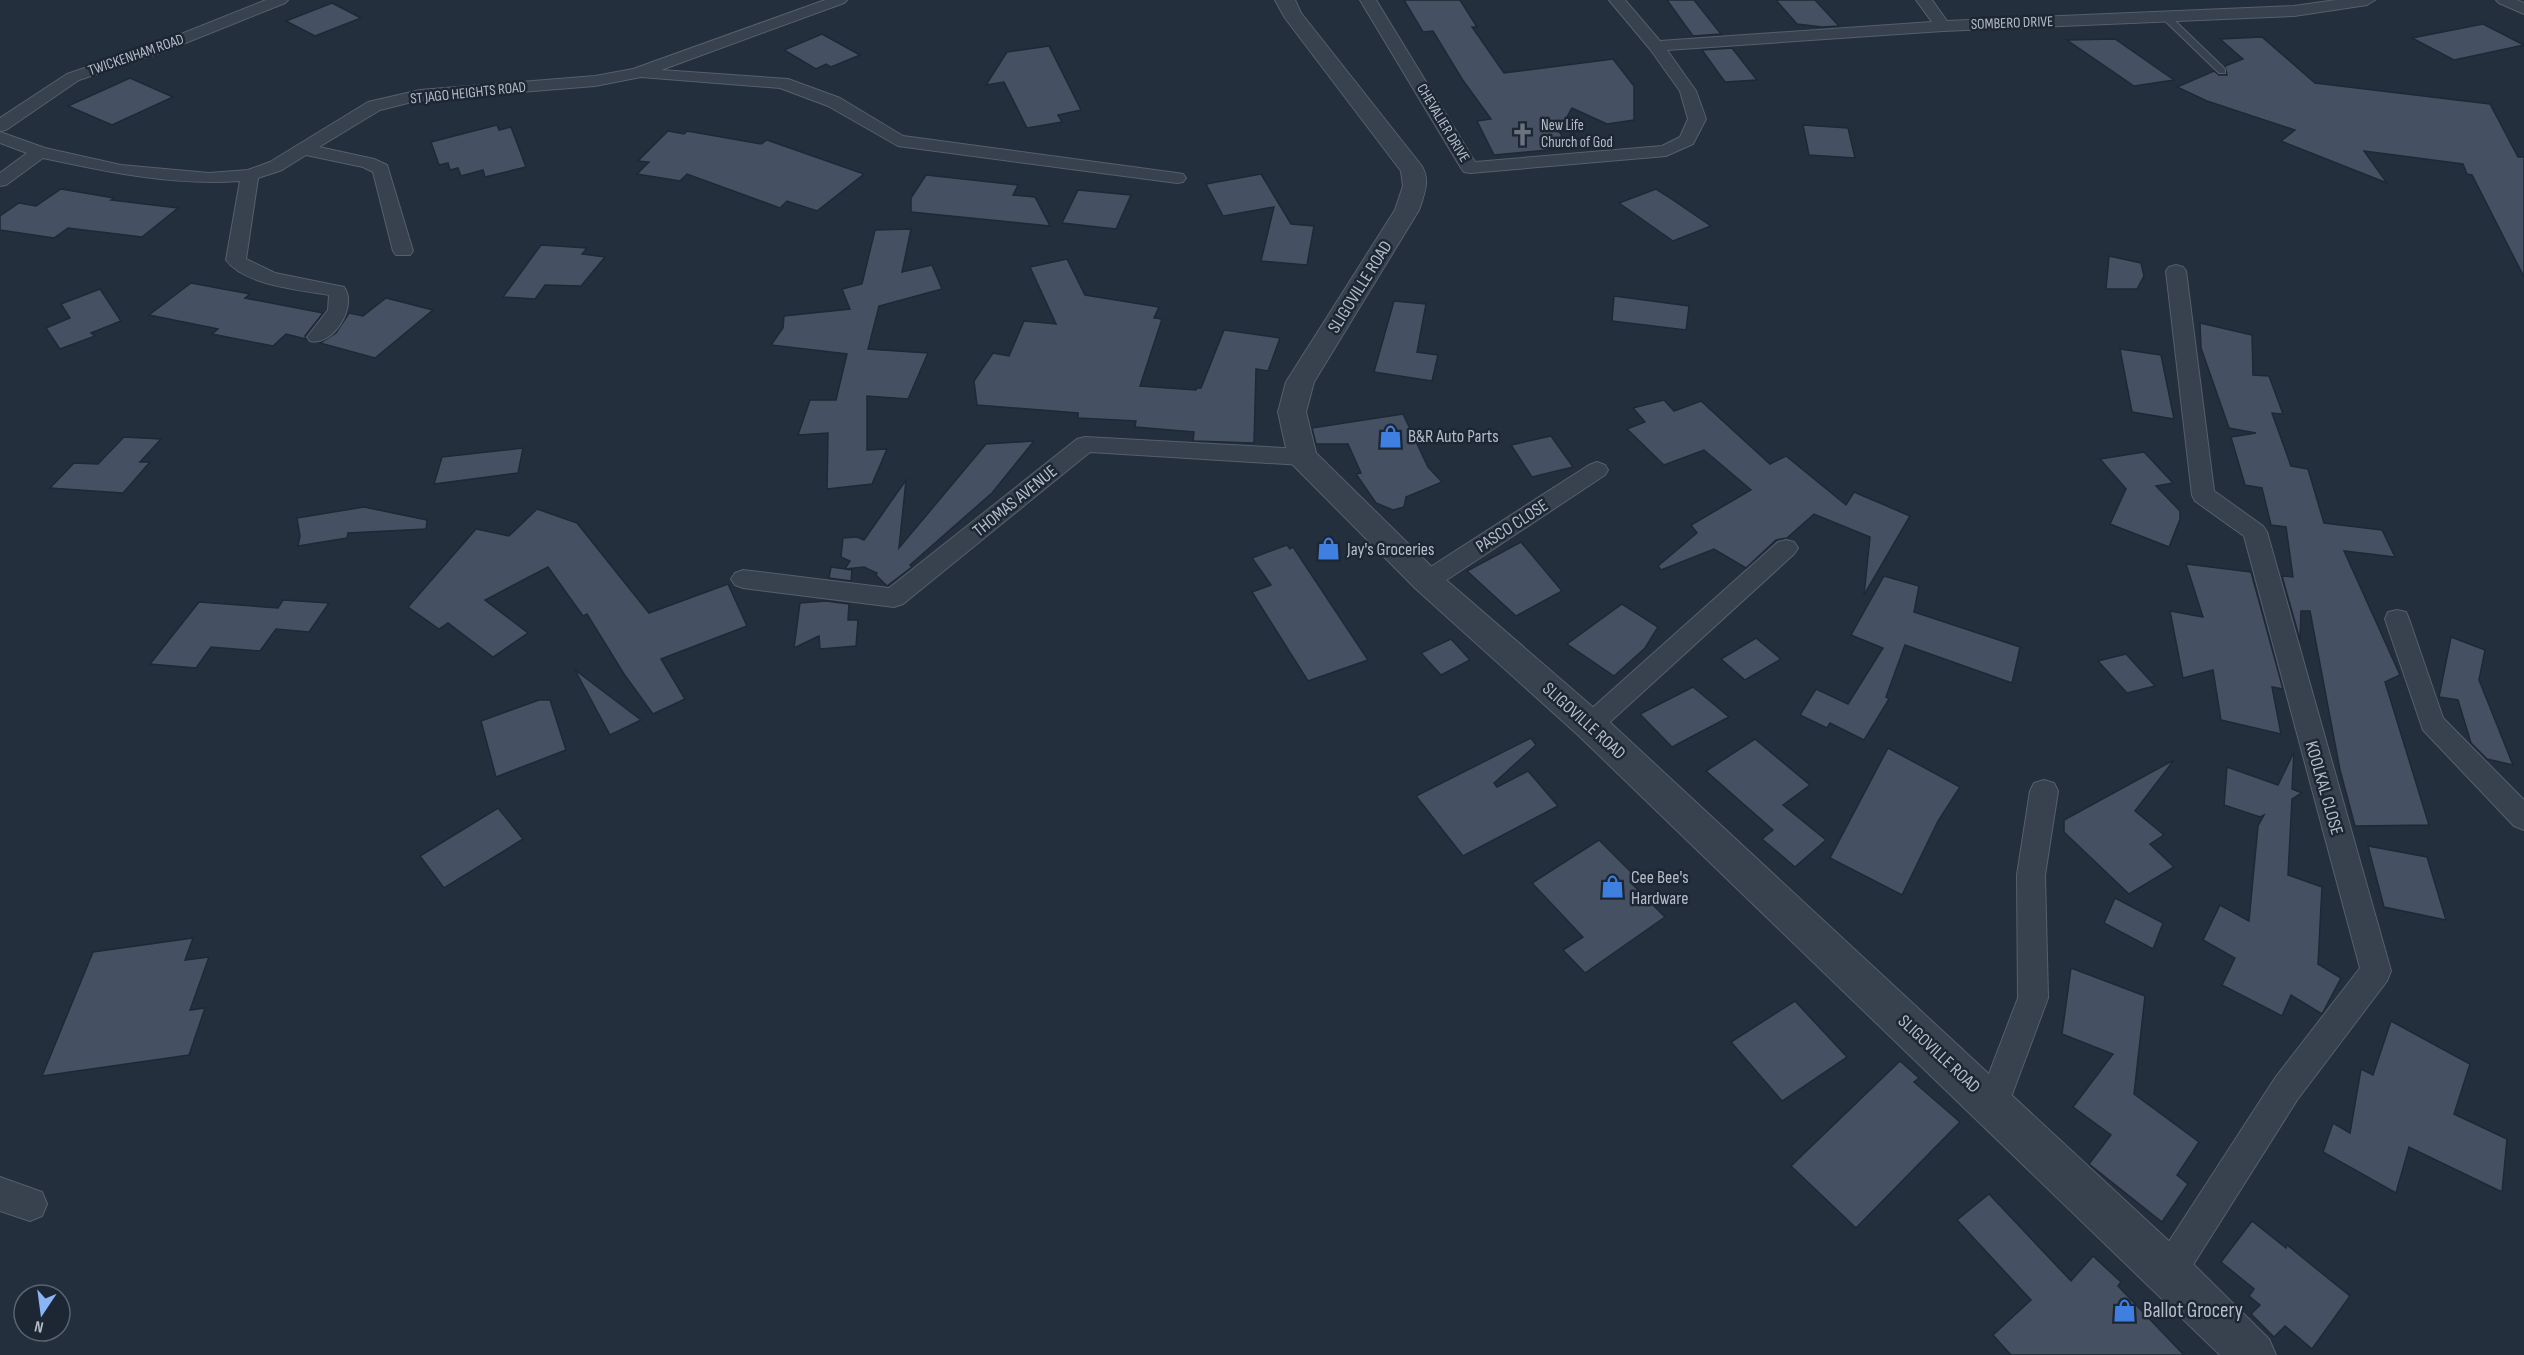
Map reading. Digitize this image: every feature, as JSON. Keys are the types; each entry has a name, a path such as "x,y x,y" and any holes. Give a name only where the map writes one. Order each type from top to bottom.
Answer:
{"street":[{"name":"TWICKENHAM ROAD","path":"0,126 73,77 162,47 280,0"},
{"name":"ST JAGO HEIGHTS ROAD","path":"0,137 40,152 122,170 209,178 250,175 276,166 306,150 374,106 420,95 595,81 637,73 839,0"},
{"name":"SLIGOVILLE ROAD","path":"1285,0 1292,14 1413,170 1415,186 1407,210 1300,382 1292,412 1302,457 1427,581 1590,725 2169,1272 2253,1355"},
{"name":"CHEVALIER DRIVE","path":"1368,0 1470,168 1665,151 1687,140 1697,119 1688,91 1656,46"},
{"path":"1617,0 1656,46"},
{"path":"1924,0 1943,26"},
{"name":"SOMBERO DRIVE","path":"1656,46 1943,26 2294,11 2367,0"},
{"path":"2504,0 2524,9"},
{"path":"637,73 782,83 834,102 898,141 1177,178"},
{"path":"306,150 368,163 381,169 404,251"},
{"path":"0,181 40,152"},
{"path":"250,175 236,260 241,266 264,275 338,291 341,299 339,309 317,337"},
{"name":"KOOLKAL CLOSE","path":"2169,1272 2286,1089 2376,971 2254,532 2203,495 2176,271"},
{"name":"THOMAS AVENUE","path":"743,579 894,598 1085,444 1302,457"},
{"name":"PASCO CLOSE","path":"1427,581 1597,470"},
{"path":"1590,725 1786,548"},
{"path":"2397,619 2432,723 2524,818"},
{"path":"1993,1105 2033,998 2031,875 2044,791"}],"lane":[{"path":"2165,16 2222,70"}],"building":[{"path":"1404,0 1460,0 1477,27 1472,27 1504,73 1613,59 1634,86 1634,120 1607,124 1572,108 1559,131 1569,148 1494,155 1477,121 1491,119 1462,79 1433,31 1423,32"},
{"path":"1667,0 1694,0 1721,34 1693,36"},
{"path":"1776,0 1815,0 1839,26 1822,27 1797,24"},
{"path":"332,3 361,18 315,36 286,21"},
{"path":"2483,24 2524,45 2454,60 2412,38"},
{"path":"822,34 860,55 831,67 826,64 816,69 784,50"},
{"path":"2262,37 2315,83 2490,104 2518,157 2524,157 2524,277 2472,175 2467,174 2463,164 2364,151 2387,183 2281,141 2295,130 2207,101 2177,87 2214,71 2219,75 2227,75 2225,66 2243,59 2220,39"},
{"path":"2115,39 2174,80 2134,86 2067,40"},
{"path":"1049,46 1081,110 1058,115 1062,122 1027,128 1004,82 986,85 1007,52"},
{"path":"1732,48 1757,80 1725,82 1702,50"},
{"path":"130,78 173,97 112,125 68,106"},
{"path":"497,125 499,130 511,127 526,167 485,177 483,170 461,176 458,168 450,170 448,163 439,165 431,142"},
{"path":"1803,125 1848,128 1855,158 1809,155"},
{"path":"668,131 684,134 687,131 761,144 767,140 864,174 817,211 787,201 780,208 687,174 680,181 637,174 649,162 638,161"},
{"path":"1261,174 1291,224 1314,226 1307,265 1261,261 1274,207 1223,216 1206,184"},
{"path":"926,175 1018,185 1013,195 1035,197 1050,226 911,212 911,198"},
{"path":"61,189 114,198 111,200 178,208 142,237 68,228 54,238 0,230 0,216 19,203 36,206"},
{"path":"1656,189 1711,226 1673,241 1619,203"},
{"path":"1078,190 1131,195 1116,229 1062,223"},
{"path":"911,229 902,272 932,265 942,289 879,306 868,349 928,353 908,399 867,396 867,450 887,449 872,484 827,489 828,433 798,435 810,400 836,400 847,354 771,345 783,328 784,316 850,309 842,289 862,284 875,230"},
{"path":"541,245 587,248 582,254 605,257 581,286 545,285 535,299 503,297"},
{"path":"2109,256 2141,263 2144,276 2137,289 2106,289"},
{"path":"1067,259 1085,295 1159,307 1154,318 1162,319 1140,386 1196,390 1201,388 1224,330 1280,338 1268,371 1256,369 1254,443 1193,441 1194,432 1135,427 1136,421 1078,418 1078,413 977,405 974,381 993,353 1009,356 1024,321 1056,324 1030,267"},
{"path":"191,283 250,294 245,298 323,313 305,336 306,339 286,334 273,346 212,334 218,329 149,315"},
{"path":"100,289 121,321 91,333 95,336 60,349 46,328 70,318 61,304"},
{"path":"1614,296 1689,306 1686,330 1612,321"},
{"path":"386,298 433,310 375,358 320,343 336,333 349,313 363,316"},
{"path":"1394,301 1426,304 1417,352 1438,355 1432,381 1374,372"},
{"path":"2200,323 2252,335 2253,375 2269,376 2283,414 2272,413 2291,466 2308,469 2324,523 2382,530 2395,557 2344,551 2400,675 2385,682 2429,825 2355,826 2340,770 2310,611 2301,611 2300,640 2282,576 2293,577 2286,527 2271,525 2262,488 2245,485 2231,437 2256,433 2229,428 2201,348"},
{"path":"2120,349 2161,355 2174,419 2132,412"},
{"path":"1664,400 1674,411 1701,401 1770,464 1786,456 1846,505 1854,492 1910,516 1864,595 1870,537 1814,514 1787,538 1776,540 1746,568 1714,549 1661,570 1658,566 1697,533 1691,525 1751,490 1704,450 1664,465 1627,429 1645,422 1633,408"},
{"path":"1403,414 1428,467 1442,482 1406,497 1404,507 1393,510 1376,503 1356,474 1361,473 1348,444 1316,444 1312,428"},
{"path":"1551,436 1573,467 1532,477 1511,445"},
{"path":"124,437 161,439 140,462 150,462 123,493 50,488 74,463 98,464"},
{"path":"1034,441 992,493 910,565 912,567 887,586 876,575 877,573 864,567 845,569 850,561 841,557 843,538 857,537 864,540 906,480 899,548 986,444"},
{"path":"523,448 518,473 434,484 442,457"},
{"path":"2144,452 2173,483 2156,486 2180,511 2180,519 2169,547 2110,524 2126,489 2100,459"},
{"path":"364,507 427,520 426,529 348,533 347,538 298,546 300,536 297,518"},
{"path":"537,509 577,523 649,613 728,584 747,626 661,659 685,699 653,714 624,674 587,614 583,616 548,567 485,600 528,633 493,657 448,623 439,629 408,607 476,529 509,536"},
{"path":"1521,542 1562,591 1516,616 1467,571"},
{"path":"1287,545 1290,549 1293,547 1368,660 1308,681 1252,592 1271,585 1252,558"},
{"path":"2186,564 2251,572 2283,689 2272,687 2281,734 2221,720 2213,670 2183,678 2170,611 2203,617"},
{"path":"831,567 852,570 851,581 829,578"},
{"path":"1884,576 1919,586 1914,612 2020,647 2012,683 1905,645 1886,697 1889,699 1864,740 1830,723 1827,728 1800,715 1816,689 1848,704 1883,648 1851,635"},
{"path":"283,600 329,603 309,632 276,629 260,651 211,647 196,668 150,664 199,602 278,608"},
{"path":"826,601 849,604 848,620 858,620 856,646 820,649 819,636 794,648 800,603"},
{"path":"1622,604 1658,627 1645,648 1614,676 1567,644"},
{"path":"2451,637 2485,650 2479,680 2513,765 2487,759 2471,743 2458,700 2439,697"},
{"path":"1756,638 1781,659 1745,680 1721,659"},
{"path":"1451,639 1470,660 1441,675 1421,653"},
{"path":"2126,654 2155,686 2127,693 2098,661"},
{"path":"575,670 641,720 610,735"},
{"path":"1693,687 1729,717 1672,747 1640,714"},
{"path":"539,700 550,700 566,750 496,777 481,721"},
{"path":"1531,738 1536,745 1494,783 1497,787 1528,771 1558,806 1463,856 1416,796"},
{"path":"1755,739 1810,785 1783,805 1826,840 1795,867 1762,839 1773,830 1706,771"},
{"path":"1888,748 1960,787 1938,821 1902,895 1830,858"},
{"path":"2294,752 2292,789 2302,793 2292,799 2288,875 2322,887 2318,964 2341,978 2322,1014 2291,995 2282,1016 2222,985 2235,958 2203,940 2220,905 2249,921 2258,826 2264,815 2260,817 2224,805 2227,767 2278,785"},
{"path":"2174,760 2135,811 2164,835 2150,844 2174,867 2129,894 2064,832 2064,820"},
{"path":"498,808 523,839 444,888 420,856"},
{"path":"1599,840 1637,878 1630,882 1665,917 1585,973 1563,950 1583,937 1532,883"},
{"path":"2368,846 2427,857 2446,920 2384,907"},
{"path":"2115,898 2163,923 2153,949 2104,923"},
{"path":"193,938 185,960 209,957 190,1010 205,1008 189,1055 42,1076 93,952"},
{"path":"2071,968 2145,996 2134,1094 2199,1142 2177,1175 2188,1184 2162,1222 2089,1164 2111,1135 2073,1107 2113,1054 2062,1034"},
{"path":"1795,1001 1847,1057 1782,1101 1731,1042"},
{"path":"2391,1021 2470,1064 2454,1114 2507,1139 2502,1192 2409,1147 2396,1193 2323,1152 2333,1123 2350,1133 2361,1069 2373,1075"},
{"path":"1900,1061 1919,1078 1914,1082 1960,1122 1856,1228 1791,1166"},
{"path":"1989,1194 2071,1281 2093,1256 2121,1282 2118,1286 2184,1355 2011,1355 1993,1335 2031,1300 1957,1220"},
{"path":"2252,1221 2286,1248 2287,1245 2350,1296 2312,1349 2285,1326 2274,1337 2251,1314 2260,1305 2249,1296 2254,1289 2221,1262"}],"place":[{"name":"New Life Church of God","path":"1523,134"},
{"name":"B&R Auto Parts","path":"1390,436"},
{"name":"Jay's Groceries","path":"1329,549"},
{"name":"Cee Bee's Hardware","path":"1613,887"},
{"name":"Ballot Grocery","path":"2125,1310"}]}
